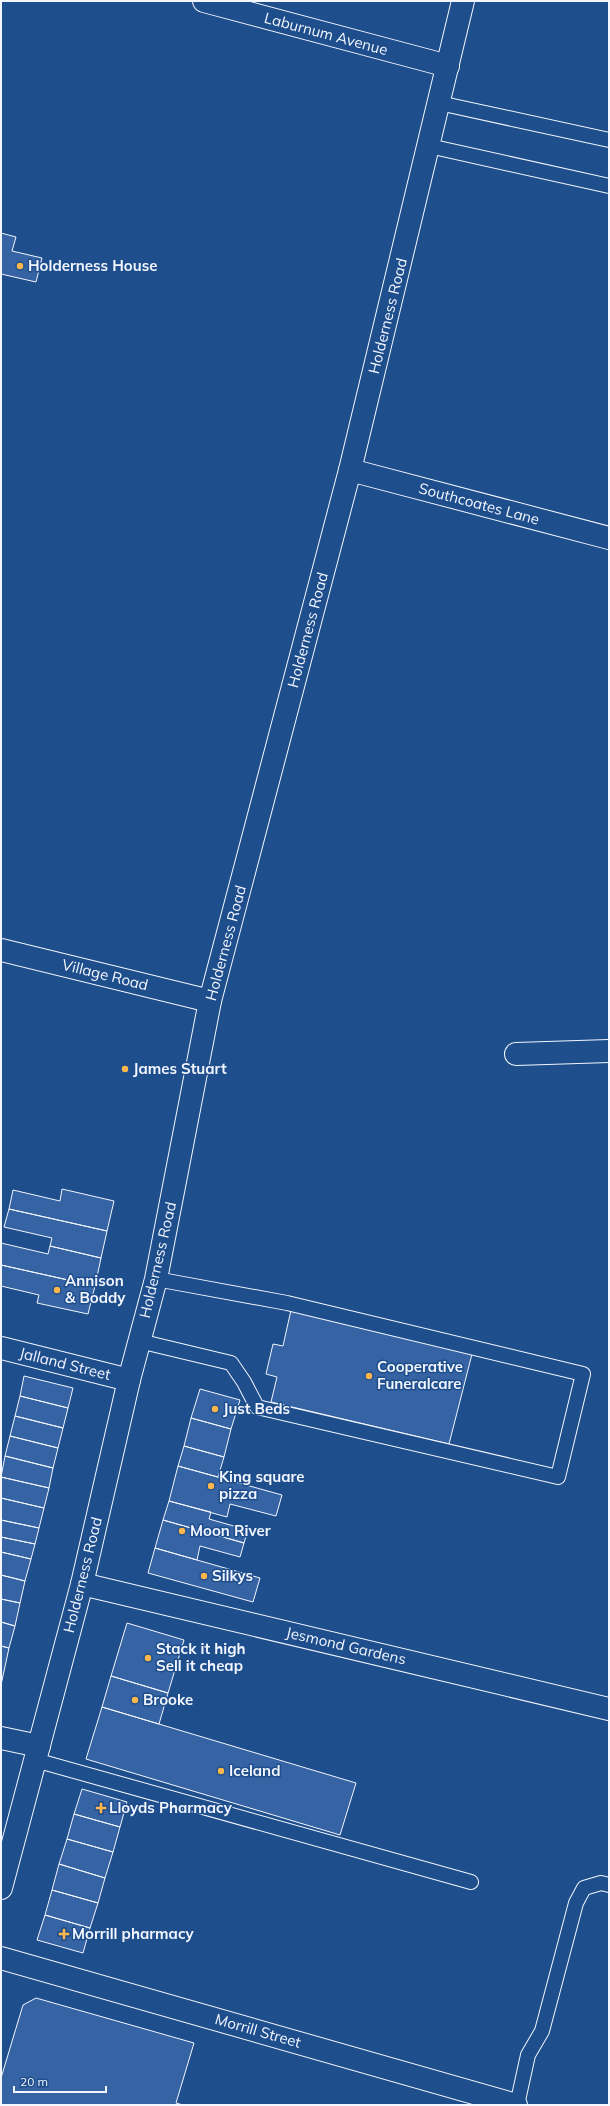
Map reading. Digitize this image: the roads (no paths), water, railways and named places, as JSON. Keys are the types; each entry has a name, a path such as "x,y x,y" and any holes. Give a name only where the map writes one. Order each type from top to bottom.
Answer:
{"main road":[{"name":"Laburnum Avenue","path":"204,1 448,66"},
{"name":"Holderness Road","path":"1,1888 82,1584 138,1341 156,1279 210,1001 350,470 440,103 463,1"},
{"name":"Southcoates Lane","path":"350,470 609,538"},
{"name":"Village Road","path":"1,950 210,1001"},
{"path":"516,1054 609,1052"},
{"name":"Jalland Street","path":"1,1348 129,1380"},
{"name":"Jesmond Gardens","path":"82,1584 609,1709"},
{"path":"1,1738 37,1753"},
{"name":"Morrill Street","path":"1,1958 516,2105"}],"lane":[{"path":"440,103 609,140"},
{"path":"429,146 609,186"},
{"path":"138,1341 231,1363 244,1382 257,1407 558,1477 583,1374 287,1303 156,1279"},
{"path":"37,1753 470,1882"},
{"path":"516,2105 528,2055 542,2030 576,1903 584,1888 601,1882 609,1885"}],"place":[{"name":"Holderness House","path":"20,266"},
{"name":"James Stuart","path":"125,1069"},
{"name":"Annison & Boddy","path":"57,1290"},
{"name":"Cooperative Funeralcare","path":"369,1376"},
{"name":"Just Beds","path":"215,1409"},
{"name":"King square pizza","path":"211,1486"},
{"name":"Moon River","path":"182,1531"},
{"name":"Silkys","path":"204,1576"},
{"name":"Stack it high Sell it cheap","path":"148,1658"},
{"name":"Brooke","path":"135,1700"},
{"name":"Iceland","path":"221,1771"},
{"name":"Lloyds Pharmacy","path":"101,1808"},
{"name":"Morrill pharmacy","path":"64,1934"}]}
